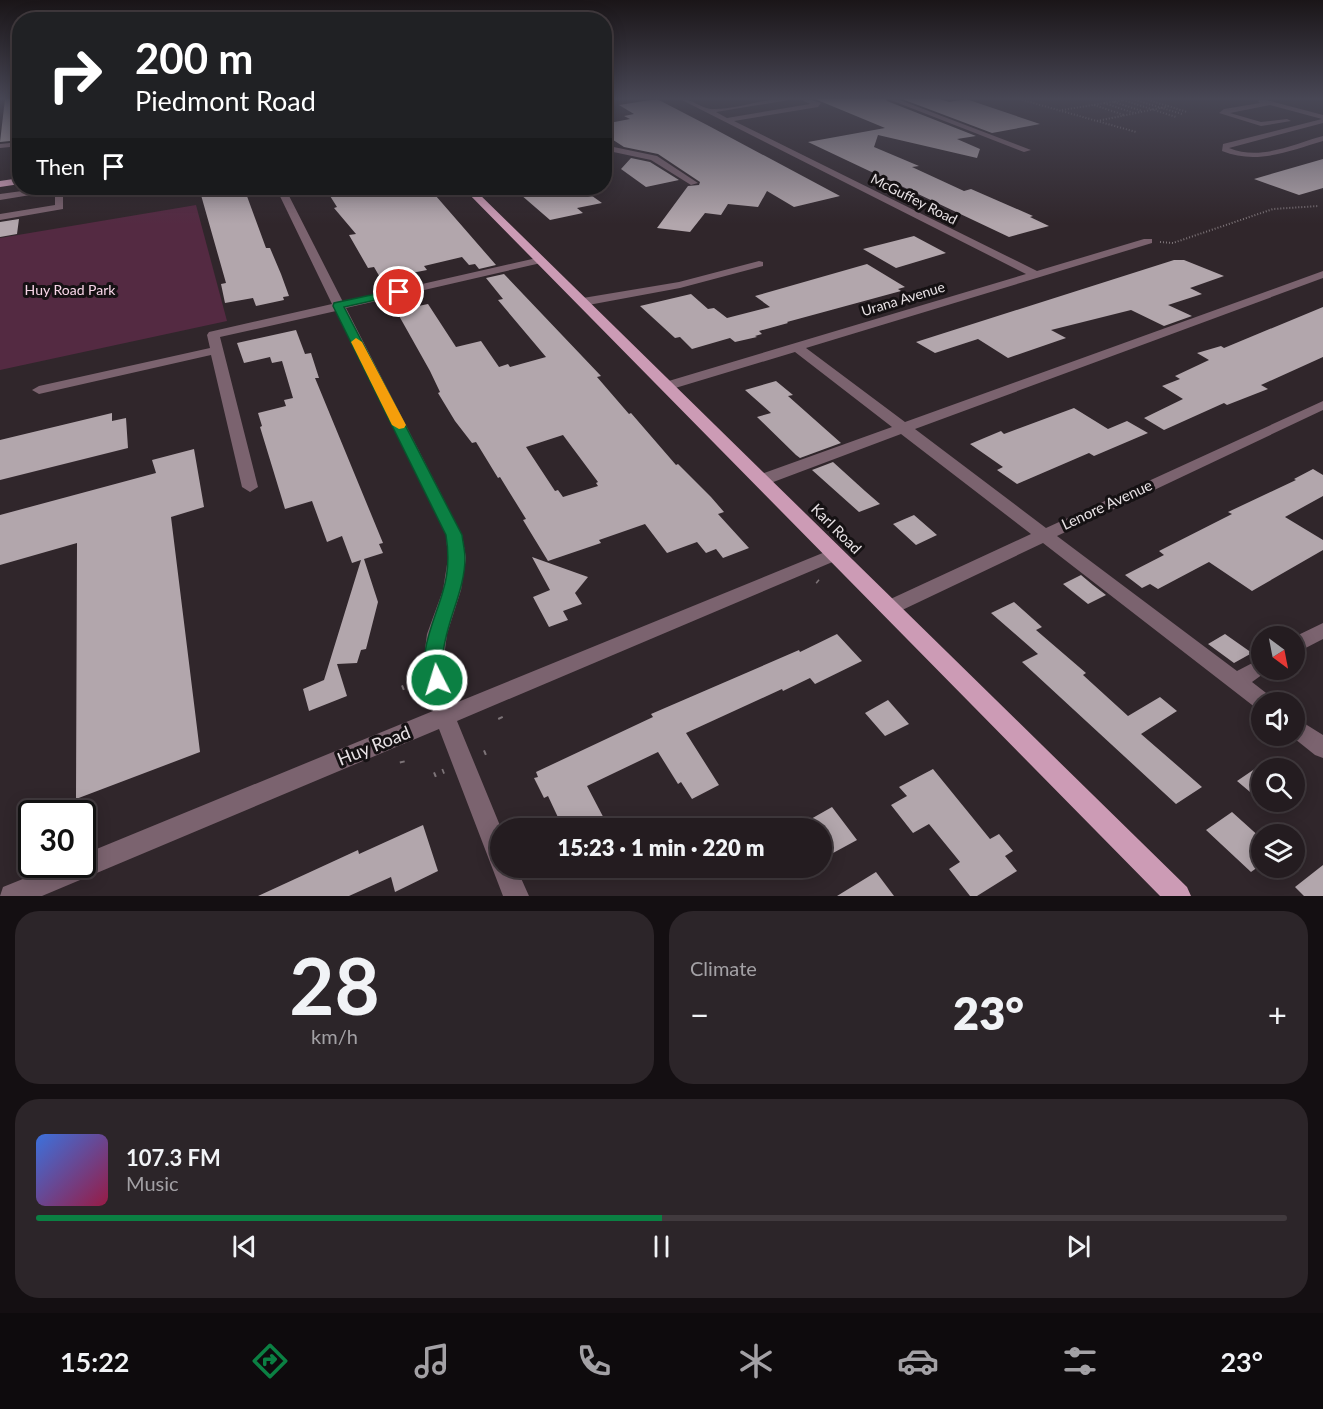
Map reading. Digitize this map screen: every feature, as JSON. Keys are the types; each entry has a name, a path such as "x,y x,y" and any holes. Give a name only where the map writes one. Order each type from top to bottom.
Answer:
{"main road":[{"name":"Karl Road","path":"475,195 891,607 1178,896"}],"street":[{"name":"McGuffey Road","path":"768,141 1036,275"},
{"path":"1003,141 1027,150"},
{"path":"1243,141 1226,146 1225,149 1244,156 1257,156 1313,141"},
{"path":"612,150 654,158 694,183"},
{"path":"0,217 60,207 59,195"},
{"path":"283,195 454,535 457,558 452,590 437,634 434,657 445,717 490,830"},
{"name":"Urana Avenue","path":"667,386 1148,241"},
{"path":"250,487 213,335 541,260"},
{"path":"583,302 680,285 759,264"},
{"path":"762,480 1323,274"},
{"path":"797,347 1251,692"},
{"path":"39,390 216,350"},
{"name":"Lenore Avenue","path":"891,607 1323,405"},
{"name":"Huy Road","path":"12,896 836,554"},
{"path":"1305,641 1323,630"},
{"path":"1237,681 1251,673"},
{"path":"1305,734 1323,748"},
{"path":"509,878 516,896"}],"path":[{"path":"1148,241 1173,243 1273,209 1319,206"},
{"path":"402,688 412,684"},
{"path":"500,717 504,725"},
{"path":"402,761 405,769"},
{"path":"435,775 444,770"}],"green space":[{"name":"Huy Road Park","path":"196,205 227,321 0,370 0,238"}],"building":[{"path":"614,141 737,141 840,196 794,207 767,191 758,207 728,204 721,215 705,213 690,232 657,228 688,186 699,185 700,182 658,154 624,147"},
{"path":"876,141 874,147 919,166 912,167 964,191 971,189 1033,216 1030,217 1049,226 1009,237 808,142"},
{"path":"903,141 961,141 980,149 977,158"},
{"path":"631,158 650,162 679,180 646,187 621,169"},
{"path":"1323,159 1323,188 1299,195 1254,179"},
{"path":"201,195 247,195 266,248 270,248 289,296 283,297 284,300 256,306 253,298 225,303 221,284 226,283"},
{"path":"329,195 435,195 496,265 479,269 475,264 469,265 462,257 424,266 427,270 381,279 374,267 368,268 349,235 356,234 334,208 337,207"},
{"path":"521,195 591,195 602,203 577,208 583,213 550,220"},
{"path":"19,219 17,234 0,237 0,222"},
{"path":"914,236 946,253 896,268 863,249"},
{"path":"1174,260 1184,260 1224,276 1190,288 1202,294 1168,305 1192,316 1164,326 1131,310 1051,330 1066,338 1008,358 978,339 935,353 916,342"},
{"path":"867,264 905,287 898,289 901,291 759,331 762,334 755,336 757,337 735,342 730,338 692,349 680,337 675,338 640,306 691,294 708,309 714,308 727,318 770,307 755,296"},
{"path":"504,274 601,376 597,377 676,465 678,464 711,497 724,512 718,514 749,548 723,558 716,549 706,553 697,542 667,553 645,524 599,540 601,543 548,561 500,477 498,478 476,442 472,443 455,421 438,393 440,392 430,371 398,314 401,314 399,310 428,304 456,347 481,341 499,367 508,364 510,367 546,357 498,300 503,299 486,278","holes":["563,435 598,482 596,483 598,486 563,497 558,490 555,491 526,447"]},
{"path":"1323,307 1323,357 1261,385 1268,389 1227,405 1224,403 1164,430 1144,418 1183,399 1162,386 1180,379 1175,376 1209,360 1197,353 1221,346 1224,348"},
{"path":"296,330 305,354 311,353 319,378 315,378 383,543 379,544 383,553 364,559 378,602 366,649 361,650 357,663 337,664 347,696 309,711 303,689 324,680 361,560 352,563 342,536 327,542 312,501 285,509 260,427 262,426 258,413 286,406 284,400 293,398 282,361 272,363 270,357 244,363 237,343"},
{"path":"776,381 793,395 788,396 841,443 800,458 796,455 757,417 771,413 745,390"},
{"path":"1074,408 1108,429 1127,421 1148,433 1094,456 1089,453 1017,484 997,470 1003,467 970,444 1001,431 1004,434"},
{"path":"112,413 112,421 126,418 128,448 0,480 0,440"},
{"path":"194,449 204,507 171,517 200,752 76,799 77,543 0,565 0,515 156,473 152,460"},
{"path":"833,462 880,504 859,512 812,470"},
{"path":"1313,469 1323,475 1323,496 1285,517 1323,540 1323,550 1252,591 1209,562 1158,589 1150,584 1142,588 1125,575 1164,555 1159,551 1232,514 1228,512 1296,480 1294,479"},
{"path":"914,515 937,535 916,545 893,524"},
{"path":"532,557 588,577 575,593 582,604 563,611 568,620 549,627 533,597 550,590"},
{"path":"1081,575 1106,595 1088,604 1063,584"},
{"path":"1014,602 1042,627 1036,630 1086,673 1083,675 1128,716 1160,697 1177,711 1141,734 1202,787 1176,804 1022,662 1038,654 991,613"},
{"path":"837,634 862,661 815,684 810,678 783,691 782,689 686,733 719,785 692,799 681,782 678,784 658,752 587,786 604,818 558,818 548,796 544,798 534,778 538,777 536,772 653,717 651,714 799,650 800,652"},
{"path":"1225,634 1251,654 1234,663 1208,644"},
{"path":"888,700 909,724 885,736 865,713"},
{"path":"933,769 990,839 999,834 1013,851 1005,856 1017,871 977,896 970,896 949,869 960,862 929,824 913,833 891,805 907,796 899,787"},
{"path":"1251,771 1251,793 1237,781"},
{"path":"832,807 857,840 832,854 832,818 813,818"},
{"path":"1232,812 1251,829 1251,872 1206,830"},
{"path":"423,825 438,871 395,892 391,877 349,896 258,896 358,850 359,854"},
{"path":"1323,865 1323,896 1304,896 1295,887"},
{"path":"876,872 894,896 837,896"}],"slow traffic":[{"path":"356,342 399,425"}],"route":[{"path":"399,292 338,306 454,535 457,558 452,590 437,634 434,657 437,680"}]}
